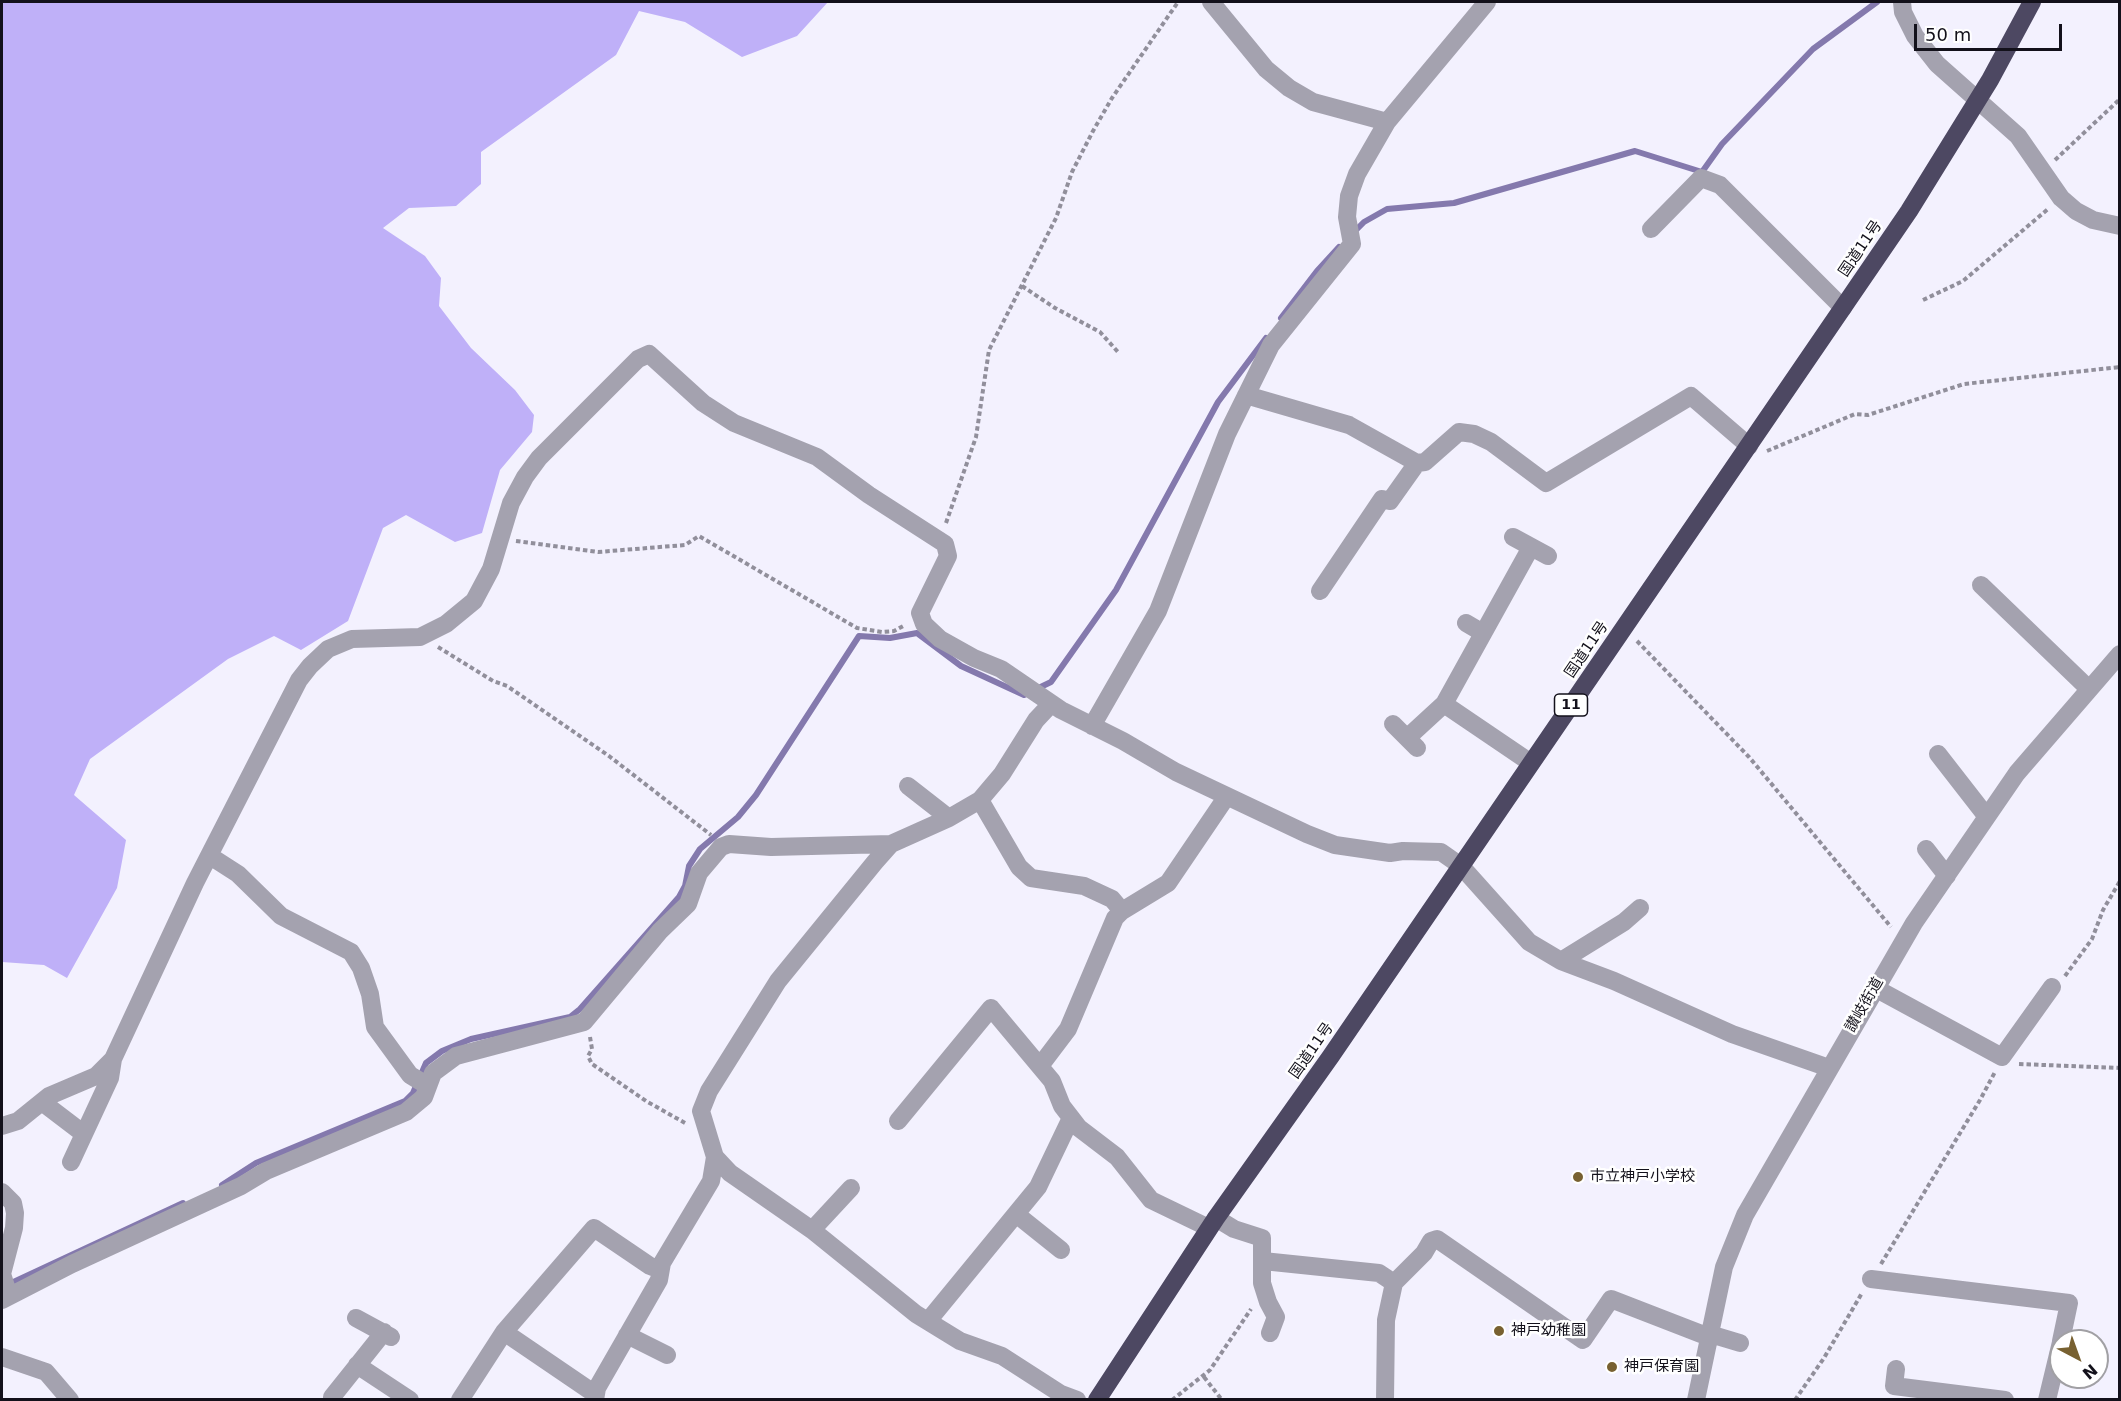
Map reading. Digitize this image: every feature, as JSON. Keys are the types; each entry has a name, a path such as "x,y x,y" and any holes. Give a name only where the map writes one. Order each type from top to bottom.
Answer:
{"highway":[{"name":"国道11号","path":"1097,1400 1212,1223 1461,866 1909,211 1978,100 2032,2"}],"street":[{"path":"1211,2 1266,69 1289,88 1313,102 1387,122"},
{"path":"1092,726 1158,611 1227,434 1271,345 1352,244 1347,217 1349,196 1357,174 1387,122 1486,2"},
{"path":"1902,2 1915,36 1937,63 2018,135 2061,198 2076,211 2093,220 2120,226"},
{"path":"1651,229 1701,178 1720,185 1843,308"},
{"path":"71,1162 110,1078 113,1059 210,856 299,680 328,649 352,639 420,637 446,624 474,601 491,569 511,503 525,477 539,458 638,359 649,354 703,403 734,423 817,457 868,495 945,544 948,556 920,613 924,624 940,639 974,658 1001,669 1051,704 1176,772 1335,845 1390,854 1403,851 1441,852 1461,866 1529,942 1561,962 1614,981 1732,1034 1829,1068"},
{"path":"1246,395 1349,425 1417,464"},
{"path":"1320,591 1382,499 1390,501 1417,464 1425,462 1459,432 1474,434 1491,442 1545,483 1691,396 1749,446"},
{"path":"1513,537 1548,556"},
{"path":"1393,724 1412,743 1444,704 1531,547"},
{"path":"1981,585 2089,689"},
{"path":"1466,623 1483,633"},
{"name":"讃岐街道","path":"1696,1400 1724,1267 1732,1241 1829,1068 1903,941 2017,773 2120,654"},
{"path":"2,1192 13,1203 15,1213 2,1274 5,1298 72,1264 241,1186 266,1171 406,1112 424,1097 433,1073 456,1056 584,1022 660,931 688,904 699,873 721,847 729,844 771,847 891,844 949,818 980,800 1002,774 1036,720 1051,704"},
{"path":"1444,704 1531,763"},
{"path":"1938,754 1987,817"},
{"path":"908,786 949,818"},
{"path":"1040,1066 1068,1029 1116,918 1122,911 1149,897 1168,883 1227,796"},
{"path":"980,800 1019,867 1031,878 1083,886 1112,900 1122,911"},
{"path":"891,844 778,981 709,1091 701,1111 715,1157 730,1173 812,1230 928,1321 960,1341 1002,1356 1061,1394 1077,1400"},
{"path":"1926,849 1947,876"},
{"path":"210,856 238,874 281,916 351,952 370,994 375,1028 410,1075 428,1086"},
{"path":"1561,962 1624,922 1640,908"},
{"path":"1875,988 2002,1057 2052,987"},
{"path":"898,1121 991,1008 1052,1081 1062,1106 1078,1128 1117,1157 1151,1200 1212,1223 1262,1238 1262,1283 1276,1317 1270,1333"},
{"path":"2,1126 18,1121 50,1096 96,1076 113,1059"},
{"path":"42,1102 84,1134"},
{"path":"928,1321 1038,1187 1071,1118"},
{"path":"504,1332 595,1397 659,1280 662,1263 711,1181 715,1157"},
{"path":"812,1230 851,1188"},
{"path":"1016,1214 1061,1250"},
{"path":"460,1400 504,1332 594,1228 650,1266 660,1270"},
{"path":"1385,1400 1386,1320 1394,1282 1424,1253 1431,1241 1437,1239 1583,1340 1611,1299 1710,1336 1740,1343"},
{"path":"1263,1261 1379,1273 1394,1282"},
{"path":"1871,1279 2069,1303 2064,1329"},
{"path":"332,1397 357,1365 387,1334 357,1318"},
{"path":"627,1335 667,1355"},
{"path":"2,1357 46,1372 70,1400"},
{"path":"357,1365 410,1400"},
{"path":"1896,1369 1894,1386 1970,1386 2005,1400"}],"path":[{"path":"939,540 974,446 989,350 1056,218 1072,172 1093,131 1112,98 1178,2"},
{"path":"2044,170 2120,99"},
{"path":"1923,300 1963,281 2061,198"},
{"path":"1022,286 1055,308 1100,332 1118,352"},
{"path":"1749,446 1759,455 1855,414 1868,415 1964,384 2120,367"},
{"path":"499,543 514,540 598,552 685,544 699,536 857,627 882,632 894,631 922,617"},
{"path":"1624,628 1749,756 1903,941"},
{"path":"420,637 493,681 507,686 609,756 708,831 721,847"},
{"path":"2052,987 2059,984 2092,939 2120,881"},
{"path":"584,1022 590,1038 592,1049 588,1056 592,1064 646,1101 686,1124 703,1121"},
{"path":"1796,1400 1980,1100 2002,1057 2021,1065 2120,1068"},
{"path":"1172,1400 1204,1377 1245,1322 1262,1283"},
{"path":"1204,1377 1221,1400"}],"shaded area":[{"path":"2,2 828,2 797,36 742,57 685,22 639,11 616,55 481,152 481,184 456,206 409,208 383,228 425,256 441,278 439,306 471,348 515,390 534,415 532,432 500,470 482,533 455,542 406,515 383,528 348,621 301,650 274,636 228,659 90,759 74,795 126,840 117,888 67,978 44,965 2,962"}],"waterway":[{"path":"1353,233 1364,222 1387,209 1454,203 1635,151 1702,172 1722,144 1813,49 1877,2"},
{"path":"1281,318 1317,271 1339,247"},
{"path":"222,1185 256,1163 405,1101 413,1093 426,1063 442,1051 471,1039 570,1017 580,1009 679,897 685,886 689,866 700,849 738,817 756,795 859,636 890,638 917,633 961,666 1024,695 1051,682 1116,590 1218,402 1266,338"},
{"path":"7,1285 183,1203"}],"place":[{"name":"市立神戸小学校","path":"1578,1177"},
{"name":"神戸幼稚園","path":"1499,1331"},
{"name":"神戸保育園","path":"1612,1367"}]}
